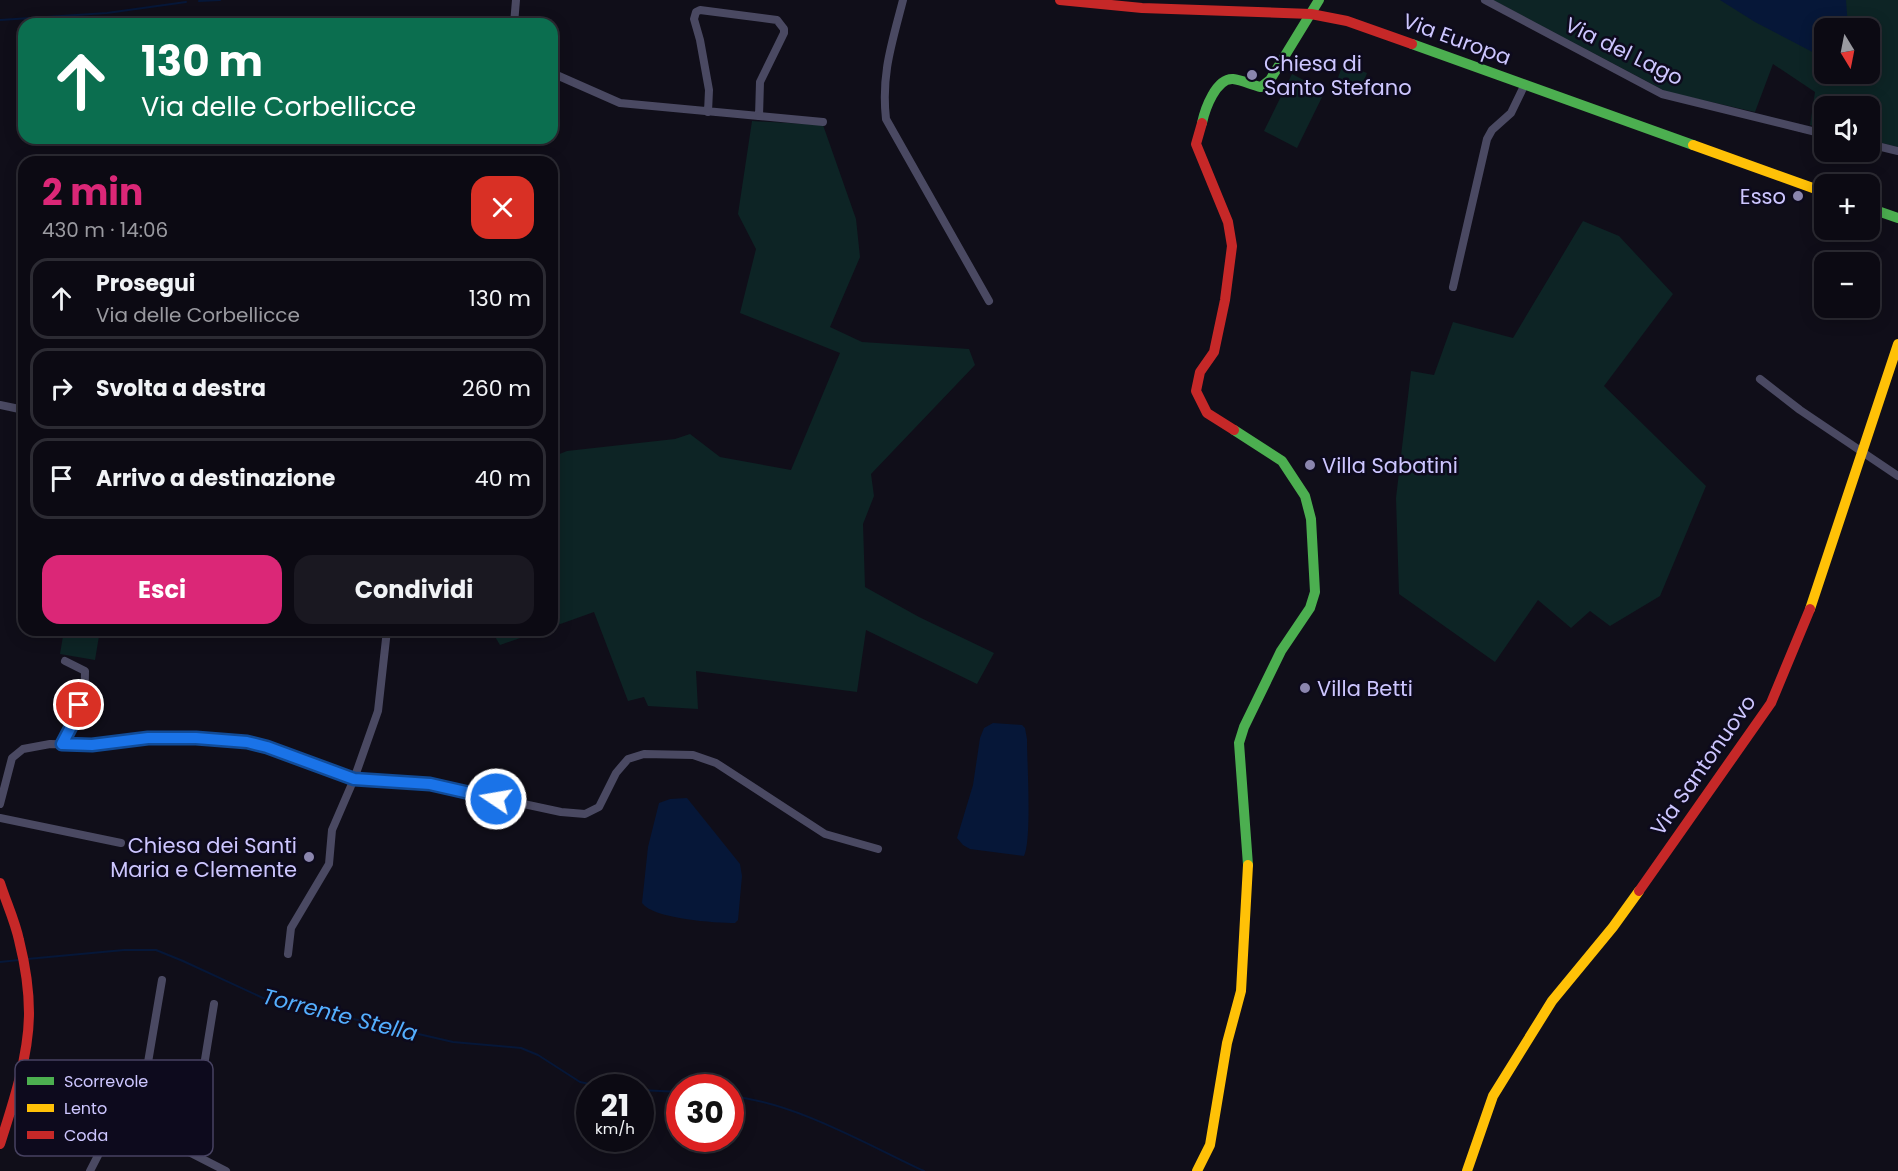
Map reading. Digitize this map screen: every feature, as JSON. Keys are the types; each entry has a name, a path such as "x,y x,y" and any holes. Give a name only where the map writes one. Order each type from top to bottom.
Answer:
{"street":[{"path":"514,18 516,0"},
{"path":"903,0 885,66 883,96 886,120 989,301"},
{"name":"Via Europa","path":"1060,0 1219,12 1311,14 1347,21 1814,188"},
{"path":"1219,12 1220,0"},
{"path":"1197,1171 1209,1145 1227,1043 1241,991 1249,871 1239,743 1244,727 1281,651 1314,600 1315,582 1311,519 1305,496 1281,461 1207,413 1196,391 1200,372 1214,352 1232,246 1228,222 1196,144 1205,111 1220,84 1233,79 1257,87 1270,80 1320,0"},
{"name":"Via del Lago","path":"1485,0 1662,94 1814,132"},
{"path":"708,112 709,90 694,19 696,12 700,10 772,18 777,20 784,29 760,82 759,116"},
{"path":"558,76 620,103 823,122"},
{"path":"1453,288 1486,139 1492,130 1511,113 1525,84"},
{"path":"1880,147 1898,151"},
{"path":"1880,212 1898,218"},
{"name":"Via Santonuovo","path":"1467,1171 1493,1096 1552,1001 1613,927 1771,703 1812,605 1898,344"},
{"path":"1760,379 1800,410 1898,476"},
{"path":"0,405 18,409"},
{"path":"288,954 291,928 329,864 332,830 354,779 378,711 386,636"},
{"path":"62,744 73,723 86,687 85,671 65,660"},
{"path":"0,804 10,763 17,752 30,747 62,744 92,745 148,738 196,738 247,742 267,747 354,779 430,784 577,815 599,807 616,773 628,759 644,754 693,755 716,763 825,834 878,849"},
{"path":"0,818 121,843"},
{"path":"0,883 20,945 26,976 29,1014 22,1060"},
{"path":"148,1060 162,980"},
{"path":"205,1060 214,1004"},
{"path":"0,1144 15,1091"},
{"path":"11,1110 15,1111"},
{"path":"90,1171 98,1156"},
{"path":"198,1156 226,1171"}],"green space":[{"path":"1493,0 1898,0 1898,147 1880,143 1880,96 1814,96 1815,92 1773,64 1755,112 1667,92"},
{"path":"1343,64 1367,73 1361,89 1355,88 1351,98 1333,91"},
{"path":"1292,74 1325,91 1297,148 1264,131"},
{"path":"1814,99 1814,126 1810,125"},
{"path":"752,121 823,125 856,219 860,257 830,327 862,342 969,349 975,365 871,474 874,496 863,524 865,587 919,617 994,653 977,684 866,630 857,692 696,671 698,709 648,706 644,697 628,701 594,612 558,625 558,455 567,451 675,439 690,434 720,457 791,470 840,353 740,313 756,249 738,214"},
{"path":"1583,221 1619,236 1673,294 1604,386 1706,486 1660,596 1610,626 1590,611 1571,628 1538,600 1495,662 1399,594 1396,498 1411,371 1434,375 1453,322 1513,338"},
{"path":"63,636 99,636 95,660 60,654"},
{"path":"495,636 526,636 500,645"}],"water":[{"path":"1720,0 1846,0 1847,18 1814,18 1814,53 1755,22"},
{"path":"993,723 1022,725 1025,728 1028,834 1024,856 970,849 957,838 973,785 980,738 984,728"},
{"path":"687,798 740,864 742,876 738,920 735,923 700,921 671,916 658,913 642,903 648,847 659,803 670,799"}],"waterway":[{"path":"199,1 220,0"},
{"path":"31,18 107,13 186,2"},
{"path":"0,20 18,19"},
{"name":"Torrente Stella","path":"27,959 124,950 156,950 263,998 453,1042 521,1048 538,1055 576,1079"},
{"name":"Torrente Stella","path":"0,962 19,960"},
{"name":"Torrente Stella","path":"654,1091 666,1091"},
{"name":"Torrente Stella","path":"744,1098 805,1115 924,1171"}],"traffic: fast":[{"path":"1202,123 1212,95 1221,83 1233,79 1261,87 1270,80 1319,0"},
{"path":"1412,44 1693,145"},
{"path":"1880,212 1898,218"},
{"path":"1234,430 1282,461 1305,496 1311,519 1315,592 1310,608 1281,651 1244,727 1239,743 1248,865"}],"traffic: slow":[{"path":"1693,145 1814,188"},
{"path":"1810,609 1898,344"},
{"path":"1197,1171 1210,1145 1227,1043 1241,991 1248,865"},
{"path":"1467,1171 1493,1096 1552,1001 1613,927 1639,891"}],"traffic: jam":[{"path":"1060,0 1142,8 1311,14 1347,21 1412,44"},
{"path":"1202,123 1196,144 1228,222 1232,246 1225,300 1214,352 1200,372 1196,391 1207,413 1234,430"},
{"path":"1639,891 1771,703 1810,609"},
{"path":"0,883 15,926 25,967 29,1013 23,1060"},
{"path":"0,1144 15,1096"}],"place":[{"name":"Chiesa di Santo Stefano","path":"1252,75"},
{"name":"Esso","path":"1798,196"},
{"name":"Villa Sabatini","path":"1310,465"},
{"name":"Villa Betti","path":"1305,688"},
{"name":"Chiesa dei Santi Maria e Clemente","path":"309,857"}],"route":[{"path":"79,705 62,744 92,745 148,738 196,738 247,742 267,747 354,779 430,784 496,799"}]}
